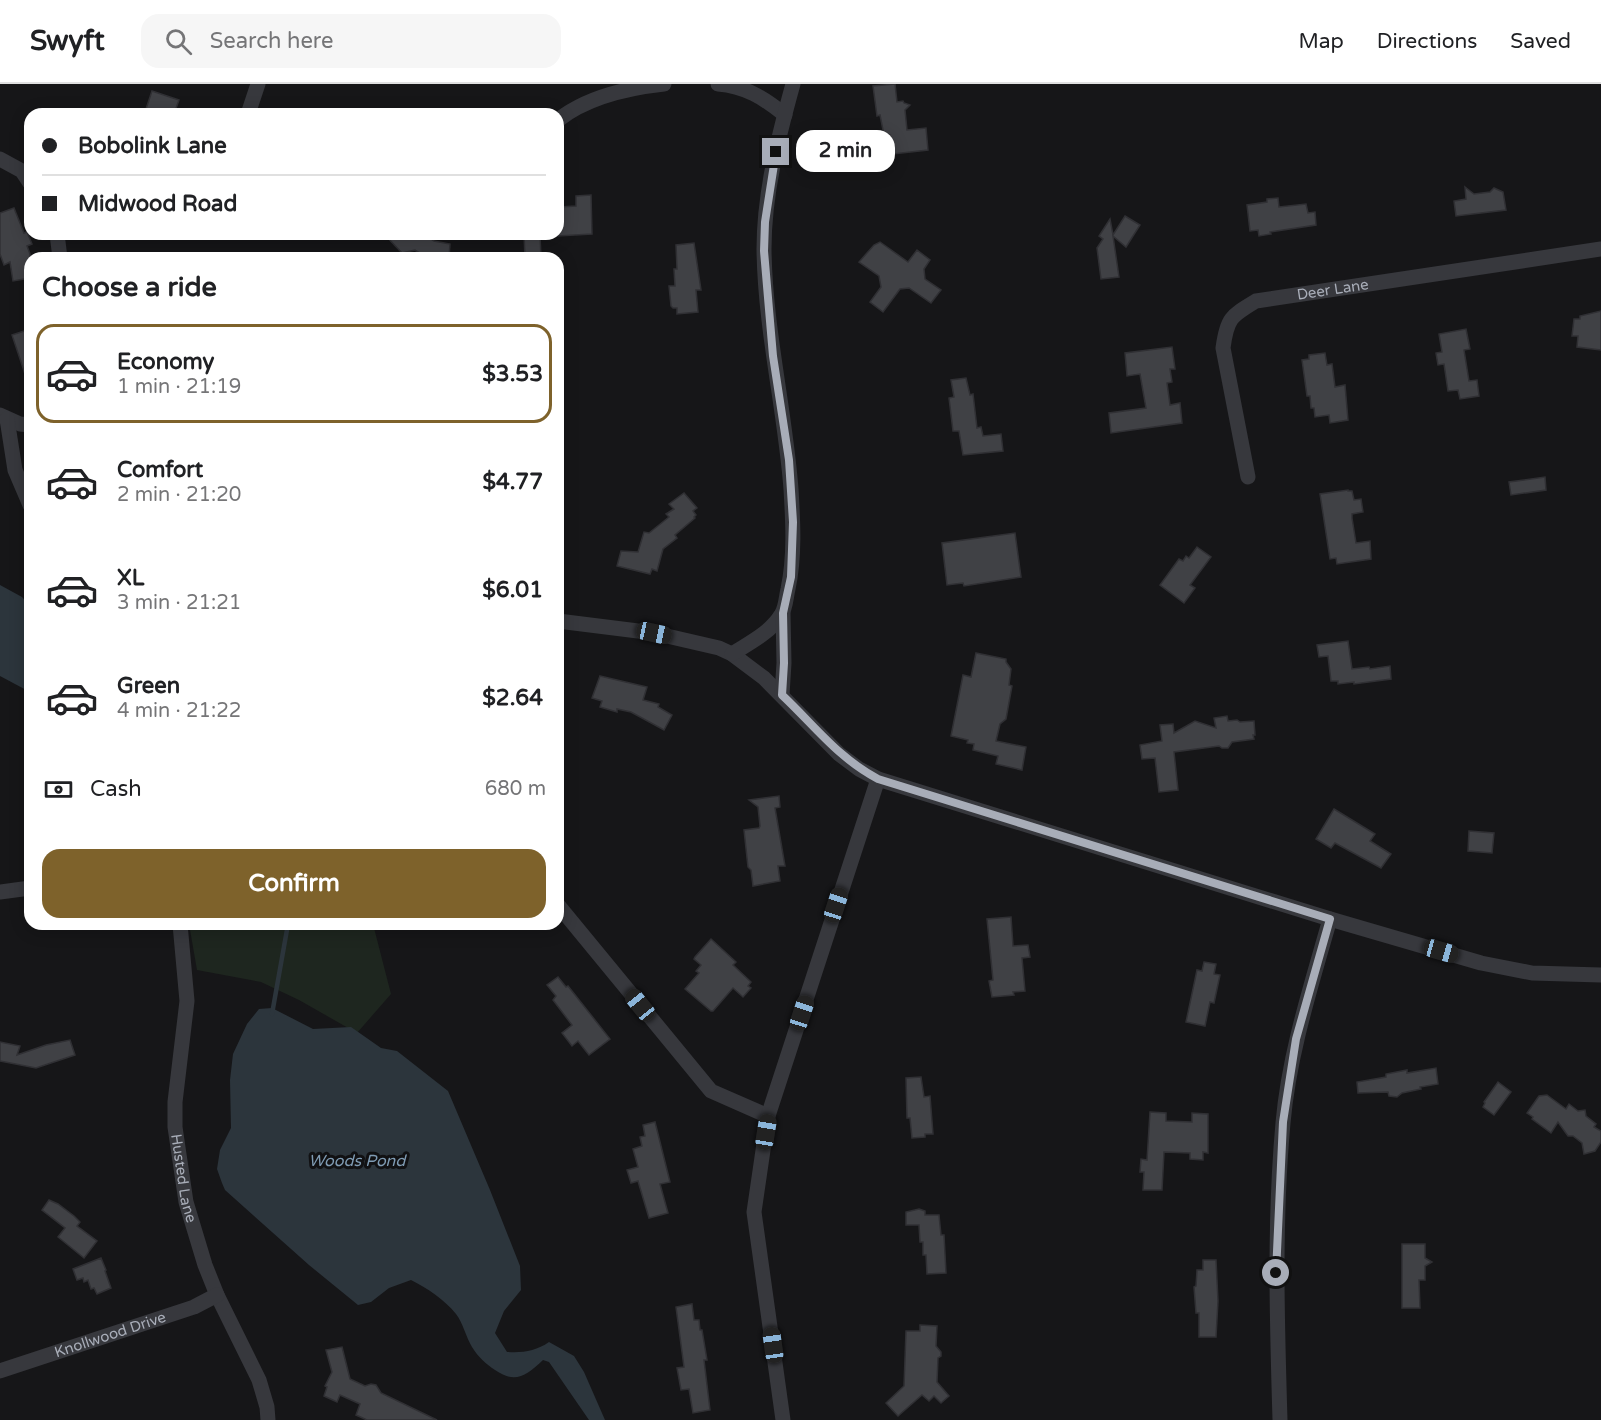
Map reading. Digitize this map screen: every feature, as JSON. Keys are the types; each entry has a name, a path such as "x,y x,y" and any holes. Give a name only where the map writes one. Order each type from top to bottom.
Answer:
{"street":[{"path":"250,108 258,84"},
{"path":"564,115 592,100 664,84"},
{"path":"718,84 744,89 762,96 784,115"},
{"path":"782,695 783,613 791,577 793,522 789,460 773,356 764,251 770,189 784,115 793,84"},
{"path":"0,159 24,174"},
{"name":"Deer Lane","path":"1248,477 1223,348 1226,330 1234,314 1256,301 1601,249"},
{"path":"24,423 4,417 15,470 24,494"},
{"path":"732,654 771,628 783,613"},
{"path":"564,622 654,633 719,648 732,654 764,678 839,754 859,769 878,779 1330,919 1509,970 1601,975"},
{"path":"783,1420 754,1212 768,1116 878,779"},
{"path":"0,892 24,889"},
{"path":"564,912 711,1091 768,1116"},
{"path":"1280,1420 1276,1273 1283,1122 1296,1039 1330,919"},
{"name":"Husted Lane","path":"181,930 187,1001 175,1102 175,1127 186,1202 205,1265 217,1295 259,1380 267,1407 268,1420"},
{"name":"Knollwood Drive","path":"0,1371 194,1307 217,1295"}],"shaded area":[{"path":"190,930 375,930 391,994 357,1033 299,1000 261,982 197,970"}],"water":[{"path":"0,585 24,599 24,689 0,676"},
{"name":"Woods Pond","path":"272,1008 313,1029 351,1027 381,1048 397,1051 448,1091 520,1266 521,1290 504,1311 495,1333 507,1352 529,1351 549,1342 574,1356 584,1372 605,1420 589,1420 549,1362 543,1360 526,1374 514,1377 509,1377 492,1368 474,1351 461,1322 452,1309 411,1280 389,1288 371,1302 358,1305 225,1190 217,1169 220,1150 231,1128 230,1080 233,1054 247,1024 259,1009"}],"building":[{"path":"895,84 897,102 903,101 910,105 905,110 907,130 926,128 928,150 893,154 890,135 884,135 880,115 877,116 873,86"},
{"path":"152,91 179,100 176,108 146,108"},
{"path":"1465,187 1474,194 1490,192 1494,188 1503,192 1506,210 1456,216 1454,201 1466,199"},
{"path":"591,195 592,234 564,236 564,207 576,206 576,196"},
{"path":"1278,198 1279,207 1306,204 1308,213 1315,212 1316,225 1270,232 1271,234 1259,236 1258,230 1250,231 1247,205"},
{"path":"14,208 24,233 24,240 30,240 32,244 27,246 29,252 24,252 24,279 13,281 10,262 4,265 0,254 0,213"},
{"path":"1125,216 1140,225 1126,247 1113,236 1119,277 1101,279 1097,248 1103,239 1099,236 1110,219 1113,235"},
{"path":"390,240 433,240 450,244 449,252 418,252 415,250 401,252"},
{"path":"524,240 540,240 541,252 525,252"},
{"path":"880,242 908,262 917,250 930,260 924,269 925,279 941,290 931,303 909,288 900,289 883,312 870,302 881,287 879,276 859,262 874,245"},
{"path":"694,243 701,290 696,290 698,312 677,314 677,308 671,306 669,286 675,286 676,245"},
{"path":"1601,311 1601,350 1577,347 1578,336 1572,336 1574,319"},
{"path":"1466,329 1470,349 1464,350 1469,381 1477,380 1479,396 1460,399 1458,390 1448,391 1444,364 1438,365 1436,353 1442,352 1439,334"},
{"path":"24,331 24,371 12,335"},
{"path":"1172,347 1175,369 1170,369 1172,382 1167,383 1170,405 1180,403 1182,423 1111,433 1109,413 1146,408 1140,374 1127,376 1125,353"},
{"path":"1325,353 1327,365 1332,364 1335,387 1345,385 1348,420 1330,423 1329,415 1315,417 1314,408 1311,408 1302,360 1309,359 1309,355"},
{"path":"966,378 970,395 973,394 977,428 981,427 983,436 1001,434 1003,451 963,455 959,431 953,431 949,398 954,397 951,380"},
{"path":"1545,477 1546,490 1511,495 1509,482"},
{"path":"1352,491 1354,500 1361,499 1363,512 1352,514 1356,543 1370,541 1371,559 1337,564 1336,558 1330,559 1320,494"},
{"path":"684,493 697,508 693,511 695,518 675,535 677,538 663,549 657,571 652,569 650,574 617,566 621,551 638,552 644,532 649,533 669,517 666,514 674,509 669,504"},
{"path":"1015,533 1021,577 964,586 963,583 947,585 942,543"},
{"path":"1197,547 1211,557 1190,585 1195,588 1184,603 1160,585 1179,559 1183,561 1186,556 1189,558"},
{"path":"1348,641 1352,669 1390,666 1391,679 1354,684 1354,682 1338,684 1338,681 1331,681 1328,656 1319,657 1317,645"},
{"path":"976,653 1006,659 1011,669 1009,685 1012,686 1006,719 1000,724 996,741 1026,747 1022,770 996,764 998,756 973,750 974,744 967,743 968,740 951,736 963,675 971,677"},
{"path":"600,676 647,687 643,700 659,704 658,707 672,715 664,730 631,712 617,709 617,712 600,707 602,701 592,698"},
{"path":"1227,716 1228,721 1254,721 1254,739 1232,742 1228,748 1219,746 1174,752 1178,790 1159,792 1155,758 1142,759 1140,745 1162,741 1160,725 1173,724 1174,733 1195,721 1216,728 1214,718"},
{"path":"779,796 780,807 775,808 785,866 778,866 780,881 753,886 751,870 748,867 744,830 760,826 758,807 749,800"},
{"path":"1334,809 1375,834 1370,841 1391,854 1381,868 1335,843 1331,848 1316,839"},
{"path":"1469,831 1494,833 1492,853 1468,851"},
{"path":"1011,917 1013,946 1028,945 1030,957 1022,958 1025,991 1013,992 1014,995 992,997 989,981 993,980 987,919"},
{"path":"711,939 736,962 733,965 751,982 748,986 751,988 743,997 733,988 713,1011 685,989 699,973 696,971 701,965 694,959 695,957"},
{"path":"1204,962 1216,964 1214,974 1220,975 1214,1003 1210,1002 1205,1026 1186,1022 1197,970 1202,971"},
{"path":"558,977 566,987 568,986 610,1039 589,1055 578,1041 572,1046 562,1033 572,1025 553,1000 556,996 547,985"},
{"path":"70,1040 75,1055 36,1068 0,1061 0,1042 20,1046 17,1055"},
{"path":"1436,1068 1438,1084 1420,1087 1421,1089 1402,1093 1397,1097 1389,1096 1388,1092 1358,1093 1357,1082 1386,1077 1386,1074 1407,1070 1407,1073"},
{"path":"921,1077 924,1097 930,1096 933,1134 912,1138 910,1118 907,1118 906,1078"},
{"path":"1498,1082 1511,1092 1494,1115 1483,1107"},
{"path":"1547,1095 1566,1109 1569,1104 1578,1111 1585,1110 1586,1116 1596,1124 1594,1127 1601,1131 1601,1142 1595,1151 1584,1154 1582,1143 1573,1136 1568,1136 1558,1122 1551,1133 1532,1119 1533,1117 1527,1113 1539,1096"},
{"path":"1150,1112 1166,1113 1166,1121 1192,1122 1192,1113 1208,1114 1208,1153 1203,1152 1203,1160 1190,1159 1190,1153 1164,1152 1162,1190 1143,1190 1144,1172 1140,1172 1141,1159 1147,1160"},
{"path":"655,1122 670,1182 660,1184 668,1213 649,1218 638,1181 631,1183 627,1170 638,1167 633,1149 642,1146 640,1137 645,1136 643,1125"},
{"path":"49,1200 74,1216 80,1222 77,1226 97,1241 84,1258 58,1237 65,1228 42,1210"},
{"path":"919,1209 925,1211 925,1215 939,1215 941,1235 944,1235 946,1273 927,1274 926,1255 923,1255 919,1225 906,1225 906,1212"},
{"path":"1402,1244 1425,1244 1425,1258 1432,1262 1425,1266 1425,1280 1419,1280 1420,1308 1402,1308"},
{"path":"101,1258 111,1288 97,1294 94,1288 91,1289 88,1280 84,1282 83,1278 77,1280 73,1269"},
{"path":"1203,1260 1216,1260 1218,1301 1216,1337 1199,1337 1199,1313 1196,1313 1194,1287 1197,1270 1203,1270"},
{"path":"692,1304 694,1320 699,1320 700,1330 702,1330 707,1360 704,1360 710,1410 693,1413 689,1389 681,1390 677,1368 684,1367 676,1307"},
{"path":"920,1325 937,1326 936,1346 941,1356 938,1358 937,1382 949,1396 941,1403 934,1396 929,1401 922,1395 898,1416 886,1403 904,1386 906,1331 920,1331"},
{"path":"342,1347 350,1379 365,1386 376,1385 381,1393 437,1420 367,1420 356,1415 360,1404 340,1395 337,1402 324,1396 327,1387 325,1386 332,1372 326,1350"}],"waterway":[{"path":"272,1014 287,930"}],"route":[{"path":"776,152 765,222 764,251 773,356 789,460 793,522 791,577 783,613 784,685 782,695 839,754 859,769 878,779 1330,919 1296,1039 1283,1122 1276,1273"}]}
